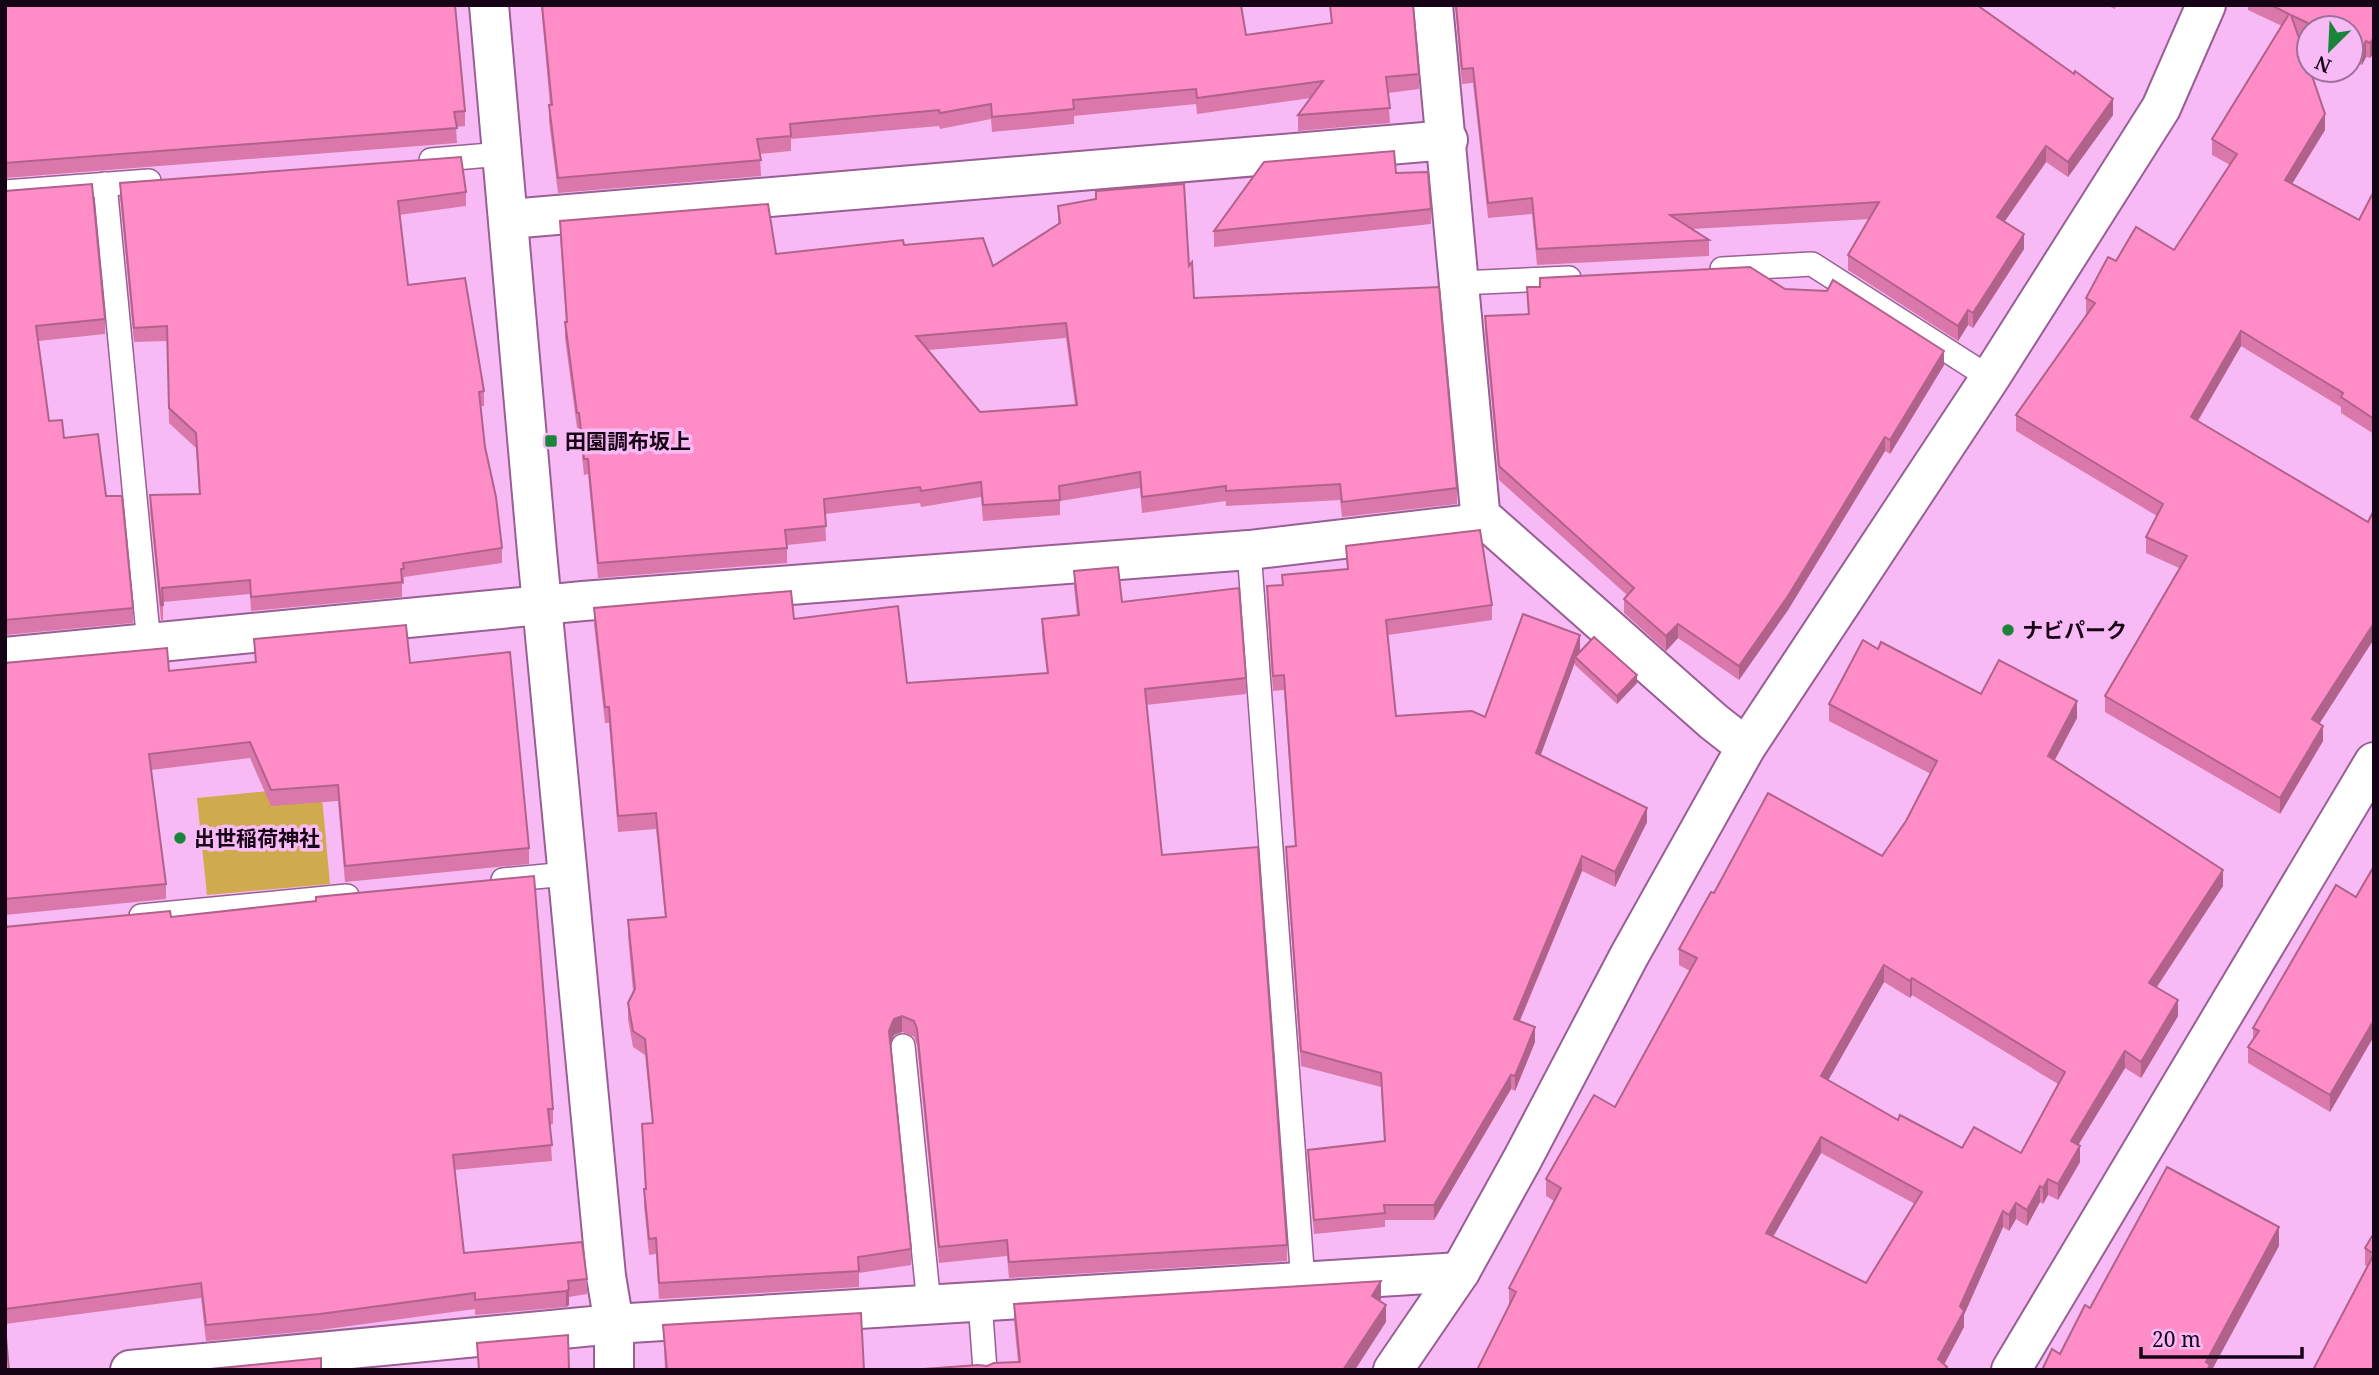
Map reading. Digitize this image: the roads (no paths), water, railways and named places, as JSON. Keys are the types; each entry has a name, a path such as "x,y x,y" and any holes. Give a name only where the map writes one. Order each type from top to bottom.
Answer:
{"street":[{"path":"489,5 567,874 606,1276 614,1324 614,1370"},
{"path":"1433,5 1448,140 1482,522"},
{"path":"1393,1370 1460,1272 1629,956 1746,747 1990,378 2161,108 2206,5"},
{"path":"509,219 1448,140"},
{"path":"5,657 543,606 1249,550 1488,522 1714,722 1746,747"},
{"path":"2011,1370 2374,762"},
{"path":"143,1369 614,1324 1460,1272"}],"lane":[{"path":"407,162 502,155"},
{"path":"5,192 174,179"},
{"path":"105,184 149,644"},
{"path":"1704,270 1812,264 1990,378"},
{"path":"1460,283 1596,276"},
{"path":"1249,550 1303,1282"},
{"path":"485,882 567,874"},
{"path":"115,919 375,893"},
{"path":"903,1046 929,1305"},
{"path":"981,1302 985,1370"}],"place":[{"name":"田園調布坂上","path":"551,441"},
{"name":"ナビパーク","path":"2008,630"},
{"name":"出世稲荷神社","path":"180,838"}]}
